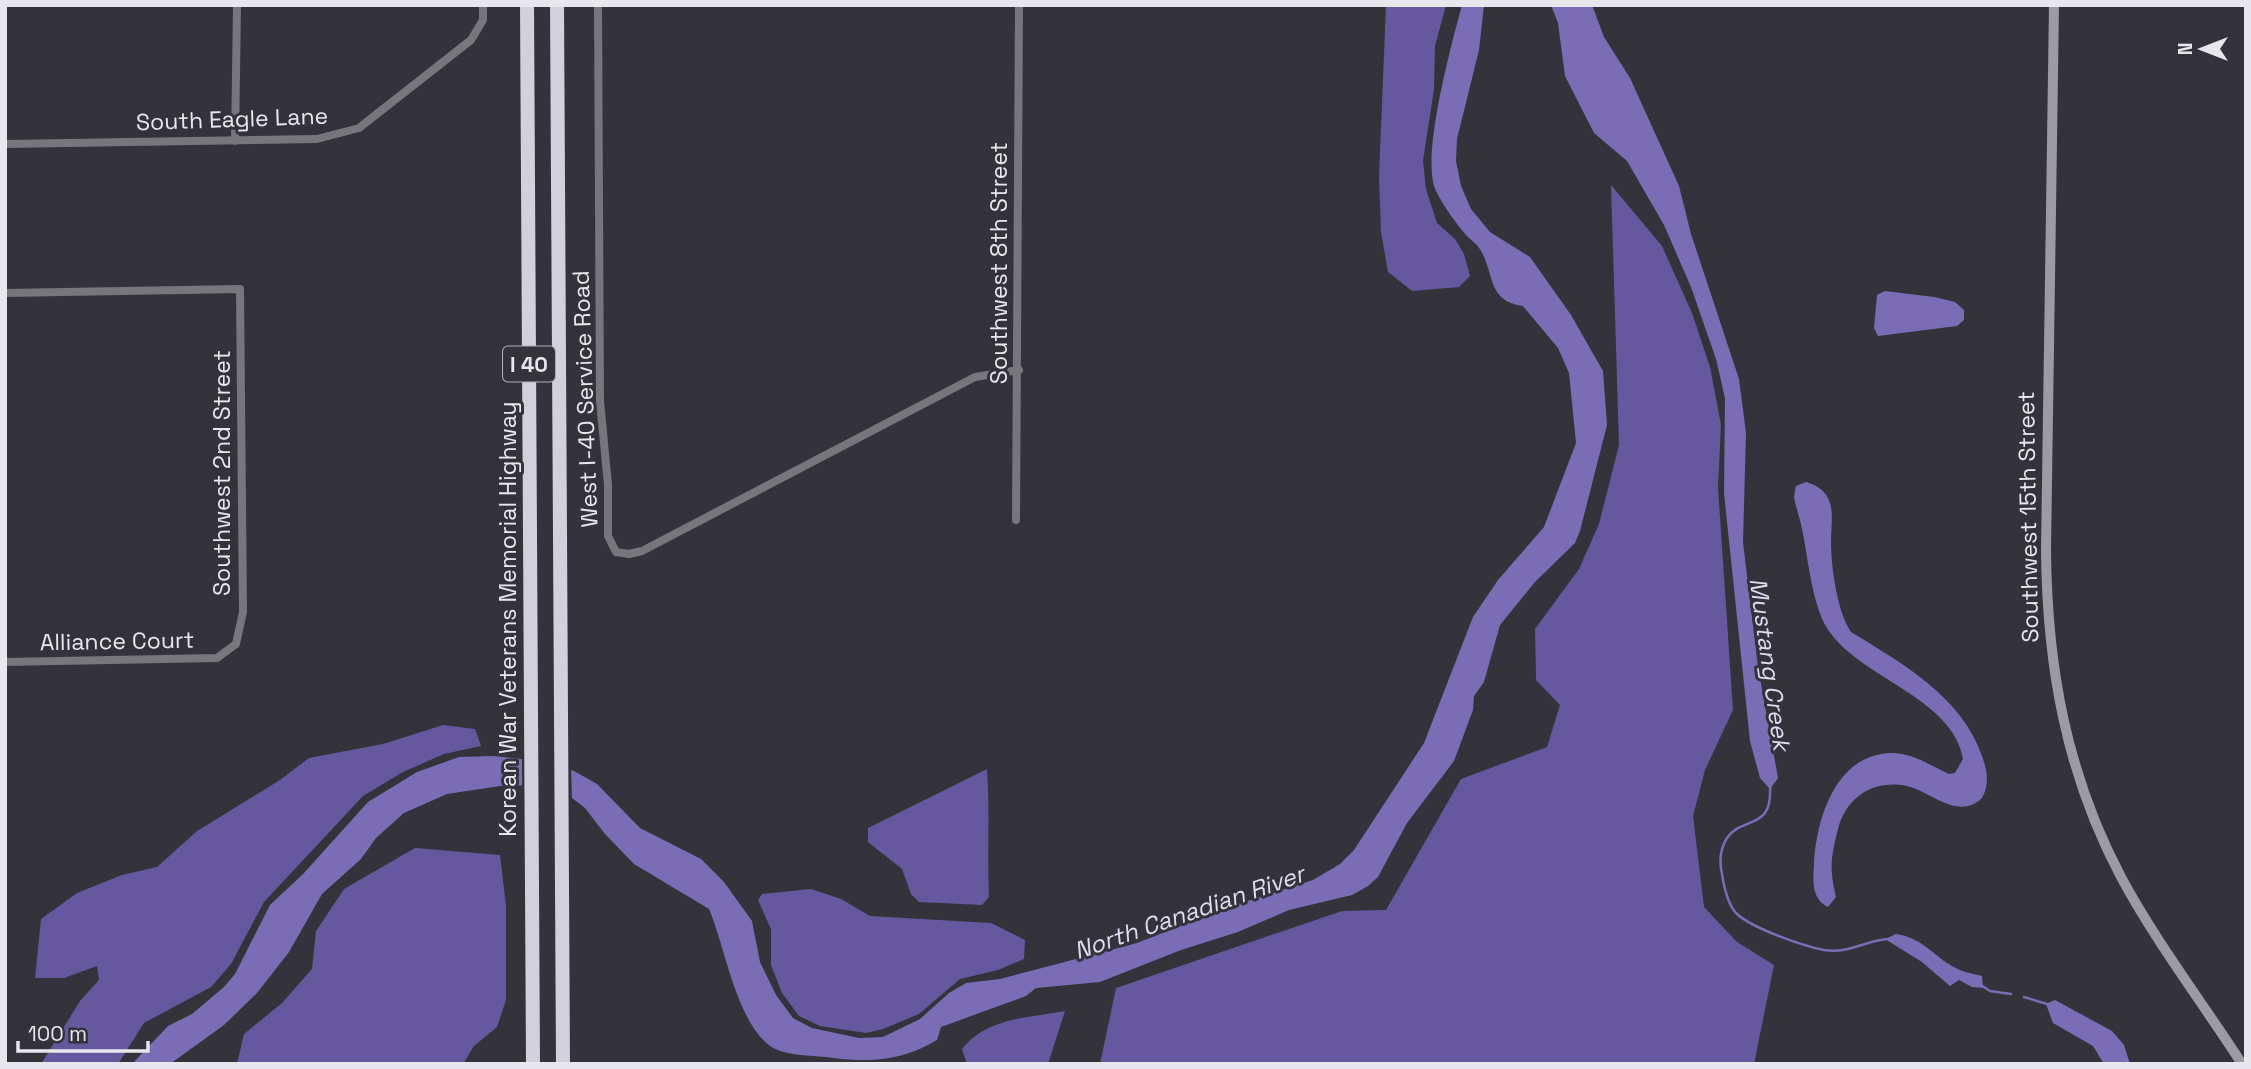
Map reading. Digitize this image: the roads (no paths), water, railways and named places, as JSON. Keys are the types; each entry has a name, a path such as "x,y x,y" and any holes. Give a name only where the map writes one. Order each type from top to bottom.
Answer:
{"highway":[{"name":"Korean War Veterans Memorial Highway","path":"527,5 533,1059"},
{"name":"I 40","path":"557,5 563,1059"}],"main road":[{"name":"Southwest 15th Street","path":"2054,5 2046,606 2055,686 2069,749 2105,844 2139,907 2242,1064"}],"street":[{"path":"234,141 237,5"},
{"name":"South Eagle Lane","path":"5,144 317,139 359,128 471,40 483,20 483,5"},
{"name":"West I-40 Service Road","path":"598,5 600,401 608,485 608,536 616,552 629,554 642,551 975,377 1019,370"},
{"name":"Southwest 8th Street","path":"1016,520 1019,370 1016,194 1019,5"},
{"name":"Southwest 2nd Street","path":"5,293 240,289 243,612 240,635 228,652"},
{"name":"Alliance Court","path":"5,662 199,660 217,658 228,652"}],"waterway":[{"name":"Mustang Creek","path":"1770,785 1767,810 1756,820 1734,831 1723,846 1721,869 1726,895 1736,913 1765,930 1824,950 1849,949 1887,939"},
{"name":"Mustang Creek","path":"1981,985 1990,991 2011,994"},
{"name":"Mustang Creek","path":"2024,997 2047,1004"}],"water label":[{"name":"North Canadian River","path":"1189,912"}]}
